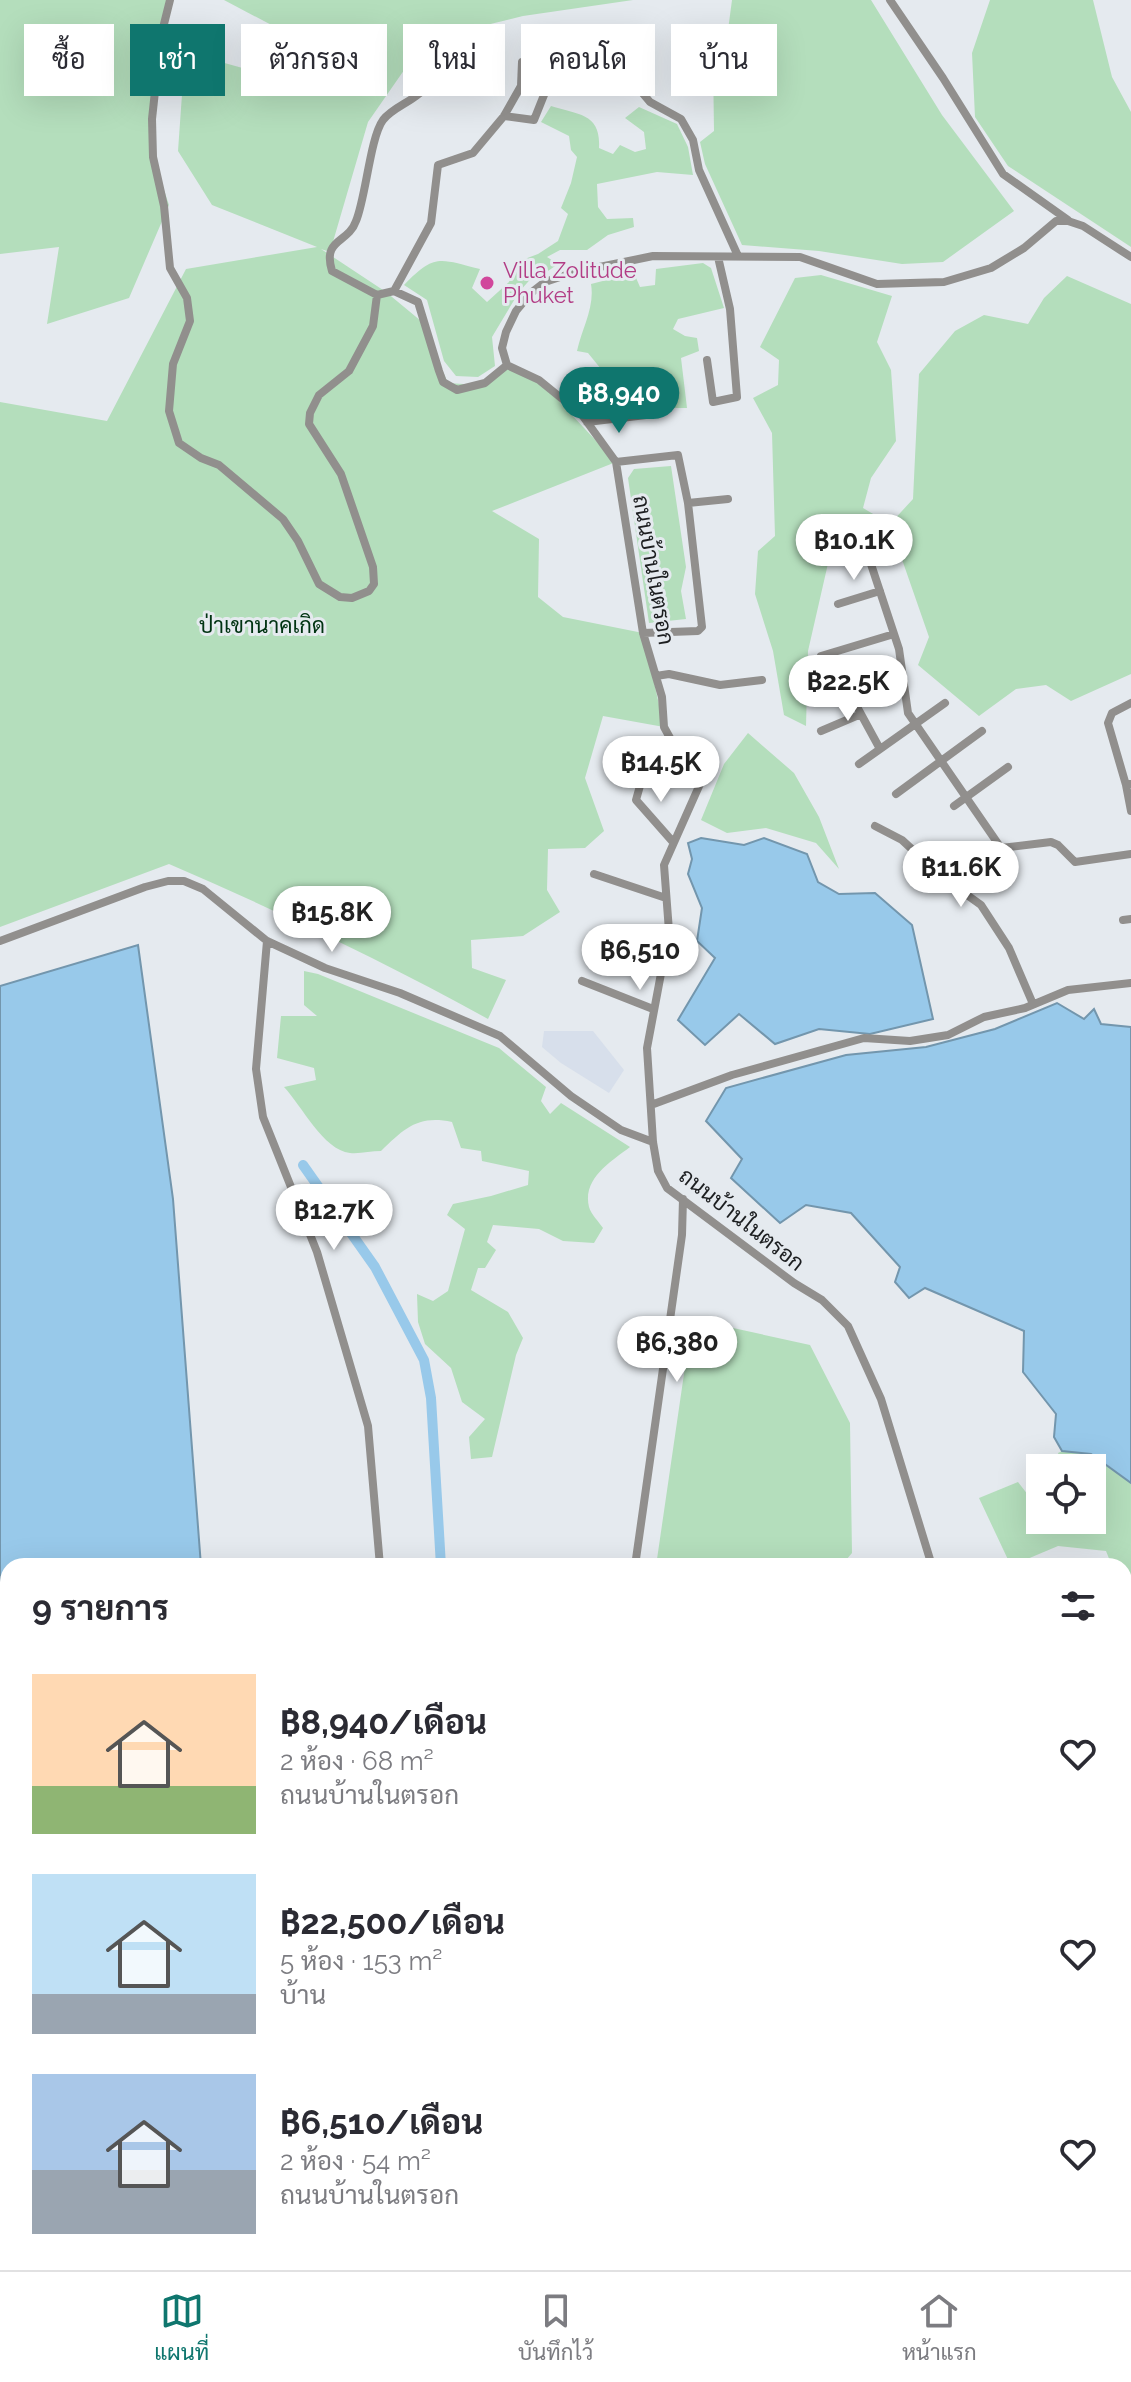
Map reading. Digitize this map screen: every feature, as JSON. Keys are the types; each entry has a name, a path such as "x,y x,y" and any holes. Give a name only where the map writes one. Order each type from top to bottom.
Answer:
{"street":[{"path":"170,0 161,36 154,105 153,157 164,206 170,268 187,298 190,321 173,364 169,411 179,443 201,458 219,465 283,519 298,541 319,584 340,597 352,598 369,591 374,584 373,567 341,474 309,424 310,413 319,395 349,371 373,326 377,295"},
{"path":"892,1 1003,174 1068,221 1083,226 1131,257"},
{"path":"394,291 431,223 438,165 473,153 504,116 521,86"},
{"path":"416,96 383,120 370,157 355,225 332,247 328,258 332,271 377,295 394,291 418,302 443,382 457,390 485,383 507,365 502,348 516,311 545,282 575,272 653,256 800,257 877,284 944,282 991,268 1024,248 1056,221 1068,221"},
{"path":"504,116 534,120 544,96"},
{"path":"645,96 681,119 693,140 699,170 738,256"},
{"path":"707,360 713,402 737,397 730,309 718,257"},
{"name":"ถนนบ้านในตรอก","path":"507,365 539,380 587,422 616,462 643,633 662,697 664,727 675,747 696,768 700,784 664,865 669,931 647,1048 658,1171 667,1188 794,1283 822,1300 848,1326 881,1399 930,1558"},
{"path":"587,422 646,415"},
{"path":"616,462 678,455 688,503 702,627 698,631 643,633"},
{"path":"688,503 728,499"},
{"path":"863,540 899,649 908,713 1001,848 1051,842 1075,862 1131,854"},
{"path":"838,604 880,591"},
{"path":"821,656 894,634"},
{"path":"656,676 669,674 720,685 762,680"},
{"path":"844,683 880,749"},
{"path":"859,764 945,703"},
{"path":"1131,703 1112,713 1108,723 1129,784 1131,811"},
{"path":"821,731 861,714"},
{"path":"896,794 982,731"},
{"path":"954,806 1008,767"},
{"path":"645,768 636,800 673,842"},
{"path":"875,826 902,840 942,877 981,905 1009,948 1033,1004"},
{"path":"594,874 666,898"},
{"path":"0,941 145,887 168,881 184,881 215,897 267,941 325,968 400,993 500,1036 571,1096 621,1130 653,1142"},
{"path":"267,941 256,1069 263,1117 317,1252 368,1426 379,1558"},
{"path":"582,981 653,1009"},
{"path":"651,1105 732,1075 864,1038 910,1041 948,1035 984,1017 1033,1004 1068,990 1131,983"},
{"path":"636,1558 682,1235 683,1199"}],"shaded area":[{"path":"544,1031 593,1031 624,1070 609,1093 561,1063 542,1047"}],"green space":[{"path":"0,0 170,0 164,24 130,24 130,96 157,96 153,157 169,205 129,298 47,324 59,247 0,254"},
{"name":"ป่าเขานาคเกิด","path":"224,0 633,0 523,16 490,24 403,24 403,72 387,95 387,24 270,24"},
{"path":"732,0 871,0 942,115 1014,211 943,262 902,264 819,251 742,245 705,164 700,142 714,131 714,96 777,96 777,24 729,24"},
{"path":"990,0 1093,0 1112,77 1131,112 1131,247 1008,166 975,117 972,53"},
{"name":"ป่าเขานาคเกิด","path":"225,63 241,68 241,96 386,96 368,122 330,252 321,249 386,292 421,321 448,383 478,385 511,367 539,380 616,462 492,511 539,539 538,597 563,617 643,633 664,727 603,716 585,778 604,831 585,848 548,849 547,890 560,912 523,936 471,940 472,968 506,980 488,1019 331,938 169,864 0,927 0,402 107,421 186,269 317,247 212,205 178,151 182,96 225,96"},
{"path":"551,106 586,117 596,128 599,148 613,154 620,145 635,152 646,149 644,132 625,118 639,107 677,124 688,147 693,175 657,172 597,184 598,207 607,219 633,218 634,227 608,235 587,250 560,250 547,257 558,264 548,271 535,274 519,292 492,337 495,366 478,377 456,376 444,361 427,300 404,285 431,263 446,261 480,269 472,288 487,302 509,282 514,263 538,254 558,241 568,214 561,208 577,157 571,150 569,136 541,122"},
{"path":"703,263 711,268 724,308 678,319 673,329 697,338 699,351 681,358 687,408 651,408 592,415 573,394 601,379 601,369 588,353 577,351 590,309 591,284 634,273 640,287 655,285 656,269"},
{"path":"821,275 892,296 877,342 891,370 896,441 871,478 863,508 890,524 913,499 919,374 955,331 984,315 1028,324 1044,298 1067,276 1131,304 1131,674 1071,701 1046,685 1016,689 979,716 918,665 929,637 890,525 832,546 808,651 806,726 784,715 773,651 755,594 758,551 775,536 772,433 753,398 778,385 779,360 760,347 795,278"},
{"path":"671,466 686,567 681,591 686,619 649,623 628,478 634,469"},
{"path":"748,733 794,773 819,817 839,869 816,843 766,828 727,833 701,820 724,764"},
{"path":"304,971 499,1048 546,1087 541,1101 550,1114 561,1103 630,1147 600,1171 590,1187 589,1207 603,1228 594,1243 563,1241 539,1229 493,1225 487,1242 496,1250 485,1268 478,1268 471,1290 508,1312 523,1338 516,1355 492,1457 471,1459 469,1437 485,1419 462,1402 451,1368 425,1344 418,1322 417,1294 433,1301 448,1291 465,1229 447,1215 453,1204 528,1185 529,1171 482,1161 481,1151 461,1148 452,1122 430,1120 413,1125 381,1151 350,1153 340,1150 322,1136 284,1087 316,1080 314,1068 277,1058 281,1016 317,1016 304,1005"},
{"path":"692,1319 810,1345 850,1423 852,1553 848,1558 657,1558"},
{"path":"1062,1451 1091,1454 1058,1454"},
{"path":"1106,1465 1131,1483 1131,1558 1109,1558 1106,1551 1058,1546 1030,1558 1007,1558 979,1498 1018,1482 1026,1492 1026,1534 1106,1534"}],"water":[{"path":"701,838 744,845 764,838 807,854 818,882 839,894 875,893 912,925 933,1019 870,1034 819,1029 775,1044 739,1014 705,1045 678,1020 715,958 697,941 702,908 688,874 692,859 688,843"},
{"path":"138,945 173,1199 200,1558 0,1558 0,986"},
{"path":"1057,1003 1084,1019 1094,1009 1101,1024 1131,1027 1131,1483 1106,1465 1106,1454 1062,1451 1054,1437 1056,1414 1023,1372 1024,1331 925,1288 909,1298 895,1282 900,1267 851,1213 806,1205 780,1223 731,1178 742,1159 706,1121 726,1088 846,1055 926,1047 995,1029"}],"waterway":[{"path":"303,1165 375,1267 424,1360 431,1398 441,1558"}],"place":[{"name":"Villa Zolitude Phuket","path":"487,283"}]}
